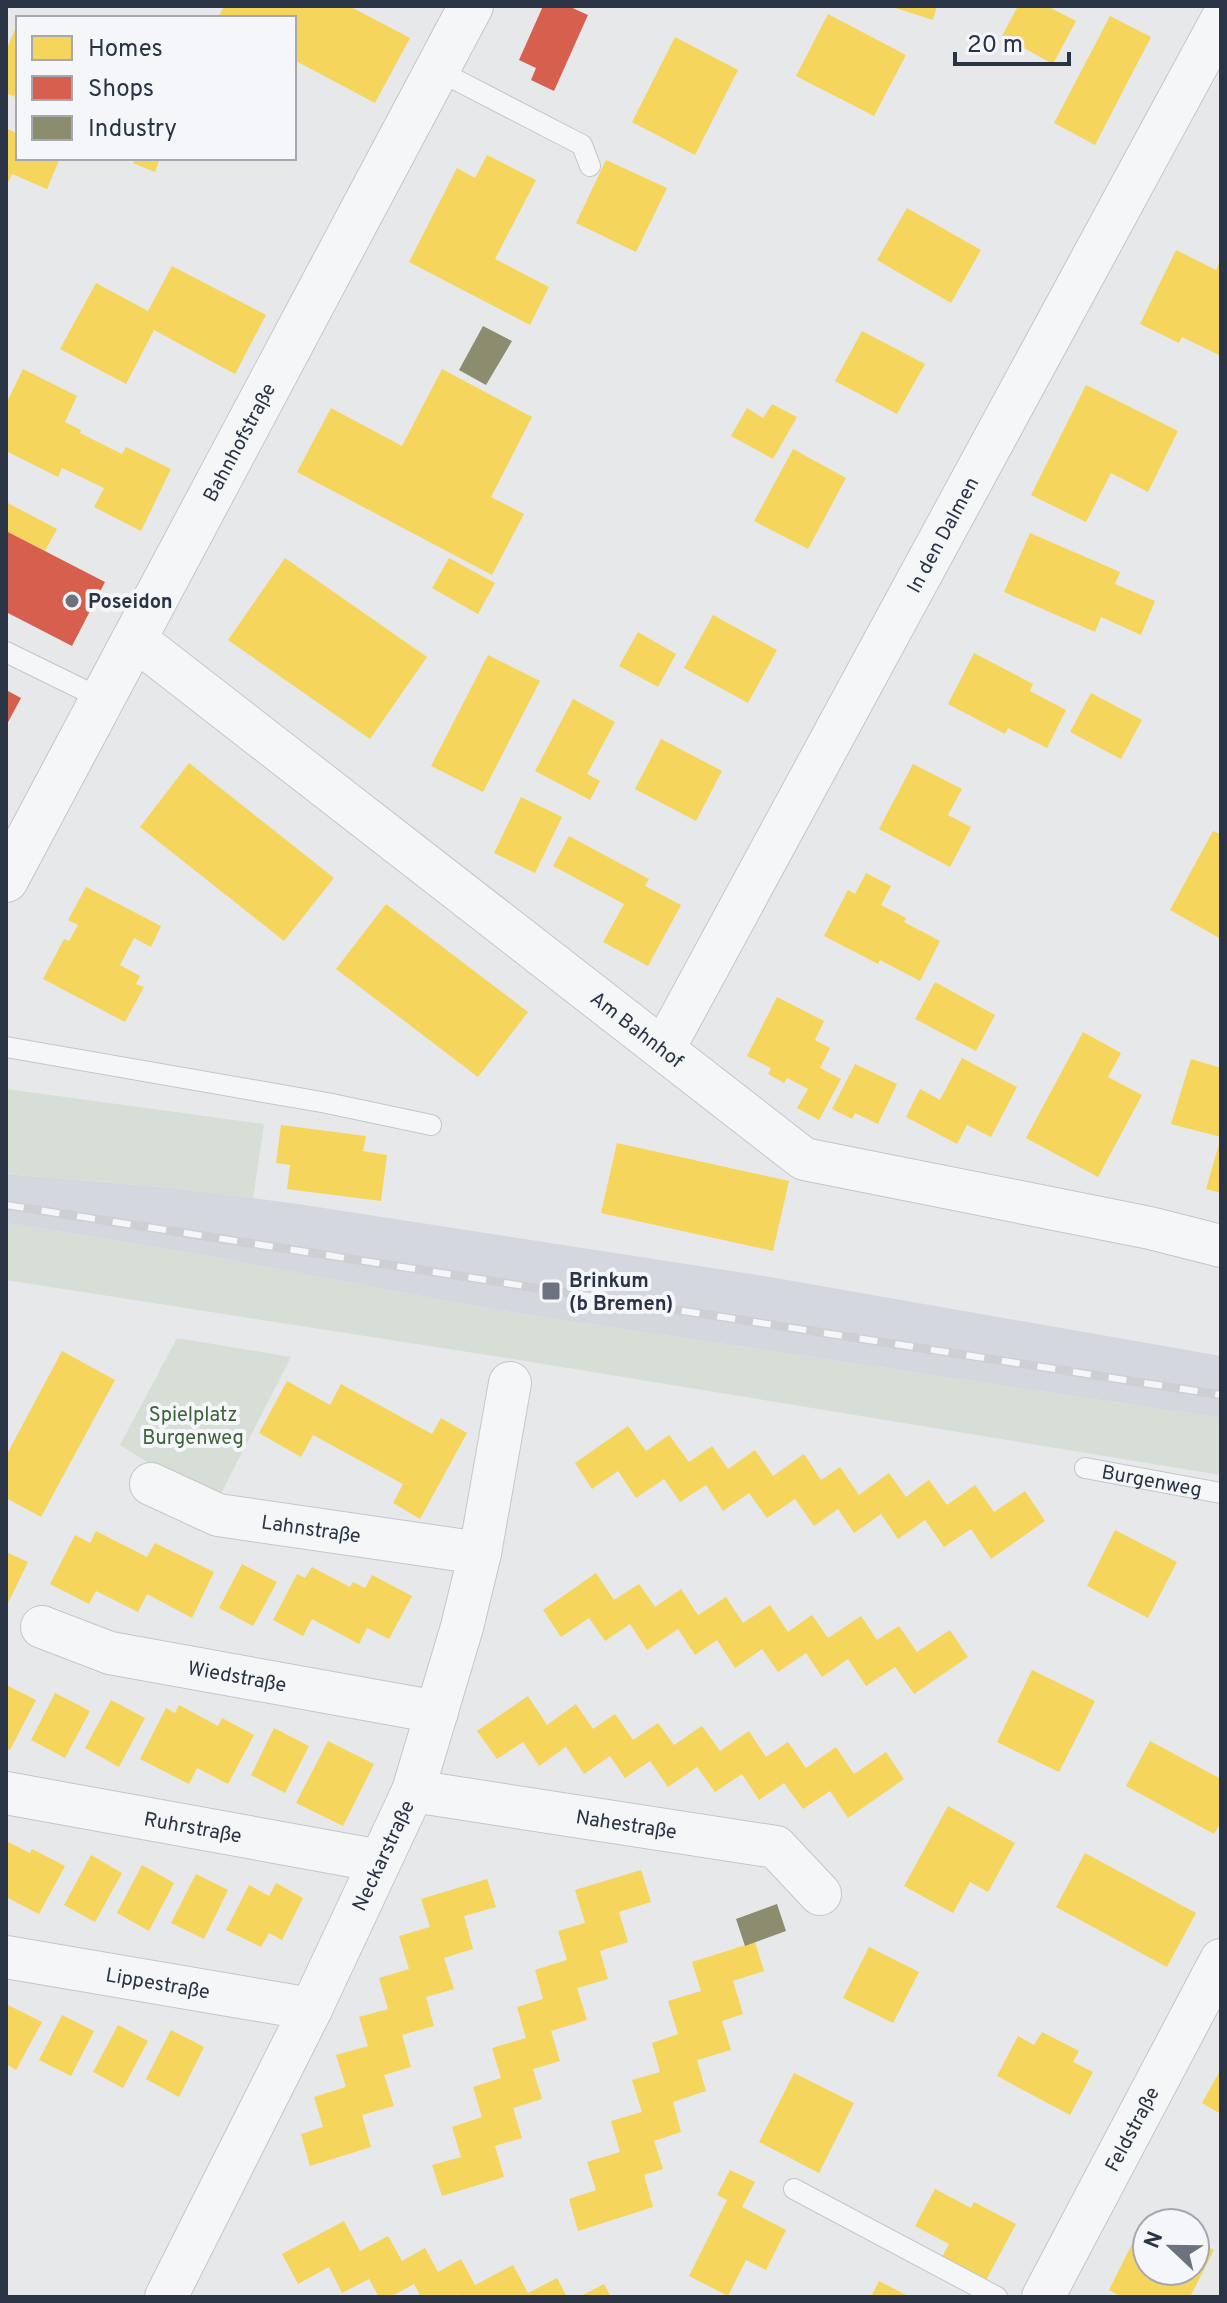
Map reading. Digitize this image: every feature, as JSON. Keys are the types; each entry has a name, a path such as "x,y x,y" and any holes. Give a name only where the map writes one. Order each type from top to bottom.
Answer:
{"street":[{"name":"Bahnhofstraße","path":"6,880 318,288 471,6"},
{"name":"In den Dalmen","path":"664,1048 1221,21"},
{"name":"Am Bahnhof","path":"135,639 804,1159 1150,1228 1221,1246"},
{"name":"Neckarstraße","path":"166,2297 311,2009 413,1791 462,1627 480,1553 510,1383"},
{"name":"Lahnstraße","path":"151,1484 218,1515 480,1553"},
{"name":"Wiedstraße","path":"42,1627 110,1653 437,1712"},
{"name":"Nahestraße","path":"413,1791 776,1847 820,1894"},
{"name":"Ruhrstraße","path":"6,1793 380,1861"},
{"name":"Lippestraße","path":"6,1957 311,2009"},
{"name":"Feldstraße","path":"1043,2297 1221,1960"}],"lane":[{"path":"437,70 582,145 590,166"},
{"path":"6,652 102,699"},
{"path":"6,1047 327,1103 431,1125"},
{"name":"Burgenweg","path":"1085,1468 1220,1494"},
{"path":"794,2189 997,2297"}],"shaded area":[{"path":"6,1174 173,1188 298,1204 764,1276 1221,1356 1221,1418 496,1310 187,1252 6,1223"}],"green space":[{"path":"6,1089 264,1124 253,1198 6,1174"},
{"path":"6,1223 187,1252 496,1310 1221,1418 1221,1475 6,1280"},
{"name":"Spielplatz Burgenweg","path":"177,1338 291,1357 215,1505 120,1445"}],"building: Homes":[{"path":"224,6 349,6 410,38 375,103 296,61 296,16 219,16"},
{"path":"889,6 937,6 933,20"},
{"path":"1018,6 1047,6 1076,21 1053,64 1002,36"},
{"path":"828,14 906,55 874,116 796,76"},
{"path":"1110,16 1151,37 1095,145 1054,123"},
{"path":"16,27 16,97 6,93 6,51"},
{"path":"675,37 738,70 695,155 632,122"},
{"path":"6,128 16,133 16,160 59,160 47,189 12,174 6,187"},
{"path":"487,155 536,180 495,259 549,287 530,325 409,262 457,168 475,178"},
{"path":"135,160 159,160 155,172 133,163"},
{"path":"606,160 667,188 636,252 576,223"},
{"path":"907,208 981,250 951,303 877,260"},
{"path":"1176,250 1216,270 1221,259 1221,356 1182,337 1179,343 1140,324"},
{"path":"172,266 266,315 235,374 154,330 126,384 60,349 96,283 148,311"},
{"path":"862,331 925,364 897,414 835,381"},
{"path":"23,369 77,396 65,422 81,430 80,433 122,454 126,447 171,469 141,531 94,507 104,488 62,468 58,477 6,451 6,404"},
{"path":"442,369 532,417 491,497 524,514 492,575 297,472 331,408 402,446"},
{"path":"1086,385 1178,431 1148,492 1111,473 1086,522 1031,495"},
{"path":"772,404 797,417 773,459 731,436 747,408 763,418"},
{"path":"793,449 846,478 808,549 754,521"},
{"path":"6,502 57,529 45,551 6,531"},
{"path":"1030,533 1120,572 1115,584 1155,601 1141,635 1101,617 1095,632 1004,592"},
{"path":"285,558 427,657 370,739 228,640"},
{"path":"449,558 495,583 478,614 432,588"},
{"path":"713,615 777,650 748,703 684,668"},
{"path":"638,632 676,654 658,687 619,666"},
{"path":"974,653 1033,684 1030,691 1066,710 1047,748 1008,728 1005,734 948,704"},
{"path":"488,655 540,681 483,792 431,766"},
{"path":"1091,693 1142,720 1121,759 1070,732"},
{"path":"573,699 615,722 587,774 600,781 590,800 535,771"},
{"path":"661,739 722,771 696,821 635,789"},
{"path":"189,763 334,878 284,941 140,827"},
{"path":"913,764 962,789 948,815 971,827 950,867 879,829"},
{"path":"521,797 562,817 535,873 494,853"},
{"path":"1213,831 1221,835 1221,939 1170,910"},
{"path":"569,836 649,879 645,886 681,905 648,966 603,942 624,904 553,866"},
{"path":"866,873 891,886 881,905 906,918 904,922 940,941 920,981 880,960 878,964 824,936 848,890 855,894"},
{"path":"86,887 161,926 151,947 134,938 120,965 140,976 136,984 144,987 125,1022 43,979 64,939 69,941 78,925 68,920"},
{"path":"386,904 528,1012 478,1077 336,969"},
{"path":"935,982 995,1015 976,1051 915,1019"},
{"path":"777,997 824,1021 815,1040 830,1048 820,1068 841,1079 819,1120 797,1108 808,1089 787,1078 784,1083 768,1074 771,1068 747,1056"},
{"path":"1083,1032 1121,1053 1108,1077 1142,1095 1098,1177 1026,1138"},
{"path":"962,1058 1017,1087 991,1137 967,1125 957,1144 906,1117 920,1089 940,1100"},
{"path":"1191,1059 1221,1068 1221,1137 1171,1124"},
{"path":"855,1064 897,1084 878,1124 855,1113 852,1119 832,1109"},
{"path":"281,1125 366,1136 363,1151 387,1155 381,1201 287,1189 290,1165 276,1163"},
{"path":"1221,1137 1221,1193 1206,1189"},
{"path":"617,1143 789,1181 773,1251 601,1213"},
{"path":"62,1351 115,1380 41,1517 6,1498 6,1456"},
{"path":"287,1381 330,1405 341,1384 432,1434 441,1418 467,1433 420,1519 393,1503 403,1484 313,1435 301,1457 259,1433"},
{"path":"628,1426 646,1451 669,1435 689,1462 712,1446 728,1469 755,1450 773,1476 804,1454 821,1480 840,1467 859,1495 889,1473 906,1497 929,1480 947,1505 975,1485 994,1512 1025,1491 1045,1521 991,1559 971,1529 944,1547 925,1520 898,1539 881,1514 854,1533 838,1509 814,1526 795,1499 767,1518 749,1493 723,1511 706,1485 680,1502 664,1479 636,1498 618,1471 592,1489 575,1463"},
{"path":"1115,1530 1177,1562 1148,1618 1087,1586"},
{"path":"96,1531 147,1557 155,1543 214,1572 192,1618 147,1594 138,1612 96,1591 89,1604 50,1584 75,1535 90,1543"},
{"path":"6,1552 28,1562 6,1607"},
{"path":"242,1564 277,1582 253,1626 219,1608"},
{"path":"312,1567 350,1587 353,1582 365,1588 372,1575 412,1596 389,1639 367,1628 359,1644 312,1619 303,1636 273,1620 297,1574 305,1578"},
{"path":"596,1573 614,1600 639,1584 655,1607 681,1589 698,1615 726,1597 743,1623 770,1605 788,1632 812,1615 828,1638 861,1616 877,1640 899,1626 917,1652 950,1630 968,1657 914,1694 895,1667 866,1686 848,1659 822,1677 806,1653 778,1672 762,1649 735,1668 717,1640 695,1655 678,1629 647,1650 630,1624 605,1641 589,1618 561,1637 543,1610"},
{"path":"1032,1670 1095,1701 1059,1772 997,1742"},
{"path":"6,1685 36,1700 10,1750 6,1748"},
{"path":"55,1693 90,1711 65,1758 31,1740"},
{"path":"528,1696 547,1725 576,1704 593,1729 615,1714 633,1740 658,1723 674,1745 702,1726 720,1751 749,1731 766,1757 788,1742 806,1768 836,1747 854,1774 886,1752 904,1779 848,1818 830,1791 803,1809 784,1783 759,1800 742,1774 715,1792 697,1767 668,1787 650,1761 625,1778 610,1756 584,1774 566,1747 539,1766 523,1742 497,1759 477,1731"},
{"path":"111,1700 145,1718 119,1767 85,1748"},
{"path":"179,1705 218,1726 222,1718 254,1735 228,1784 197,1768 189,1784 140,1759 166,1708 175,1713"},
{"path":"274,1728 309,1746 285,1793 251,1775"},
{"path":"328,1741 374,1764 343,1826 296,1803"},
{"path":"1150,1741 1221,1779 1221,1822 1214,1834 1126,1786"},
{"path":"948,1806 1015,1843 988,1892 970,1882 953,1913 904,1886"},
{"path":"6,1841 30,1853 32,1849 65,1866 39,1914 6,1897"},
{"path":"1085,1853 1196,1913 1167,1967 1056,1907"},
{"path":"91,1855 122,1873 95,1922 64,1905"},
{"path":"142,1865 174,1883 149,1931 117,1913"},
{"path":"641,1870 651,1902 619,1912 628,1942 600,1951 608,1979 577,1988 587,2020 551,2031 560,2061 533,2069 542,2099 513,2108 522,2138 495,2146 504,2177 442,2196 432,2165 461,2157 452,2127 482,2117 473,2087 501,2078 492,2048 526,2038 517,2007 543,1999 535,1970 567,1960 558,1931 585,1923 575,1890"},
{"path":"196,1874 228,1890 204,1939 171,1923"},
{"path":"487,1879 496,1907 464,1916 473,1949 444,1958 454,1989 426,1997 434,2026 402,2035 411,2067 384,2075 394,2106 362,2115 371,2147 310,2166 301,2134 323,2127 314,2097 346,2087 336,2055 368,2046 359,2017 388,2009 379,1978 409,1969 399,1936 430,1927 421,1899"},
{"path":"276,1883 303,1898 282,1940 269,1933 261,1947 226,1930 249,1885 269,1896"},
{"path":"755,1942 764,1971 733,1981 743,2014 722,2021 731,2050 697,2060 706,2091 673,2102 681,2132 654,2141 663,2169 644,2175 653,2207 578,2231 569,2199 596,2190 587,2162 620,2152 611,2121 642,2112 632,2080 660,2072 652,2043 678,2034 668,2001 701,1991 692,1962"},
{"path":"869,1947 919,1972 893,2023 843,1998"},
{"path":"8,2005 42,2022 16,2070 6,2064"},
{"path":"62,2015 94,2031 71,2076 39,2060"},
{"path":"118,2025 148,2041 123,2088 93,2072"},
{"path":"171,2030 204,2047 179,2097 146,2079"},
{"path":"1042,2032 1079,2051 1073,2062 1093,2072 1070,2115 997,2076 1018,2036 1034,2045"},
{"path":"1221,2069 1221,2114 1202,2103"},
{"path":"794,2073 854,2103 819,2173 759,2142"},
{"path":"730,2170 755,2182 742,2207 786,2230 766,2270 746,2260 728,2296 689,2276 727,2200 717,2195"},
{"path":"935,2189 971,2208 974,2202 1016,2224 985,2282 941,2259 949,2244 915,2226"},
{"path":"344,2221 360,2251 388,2236 402,2261 425,2248 438,2272 461,2259 475,2285 513,2265 528,2293 557,2278 567,2297 459,2297 458,2294 453,2297 421,2297 414,2284 390,2297 379,2297 369,2279 342,2293 329,2267 298,2284 282,2254"},
{"path":"1131,2246 1131,2287 1195,2287 1190,2297 1122,2297 1109,2290"},
{"path":"879,2281 910,2297 871,2297"},
{"path":"604,2284 611,2297 579,2297"}],"building: Shops":[{"path":"543,6 568,6 588,15 554,91 531,80 536,68 519,60"},
{"path":"6,531 105,582 72,646 6,612"},
{"path":"6,690 21,698 6,726"}],"building: Industry":[{"path":"483,326 512,341 486,385 459,370"},
{"path":"777,1904 786,1931 745,1946 736,1919"}],"railway":[{"path":"6,1205 1221,1395"}],"place":[{"name":"Poseidon","path":"72,601"},
{"name":"Brinkum (b Bremen)","path":"551,1291"}]}
